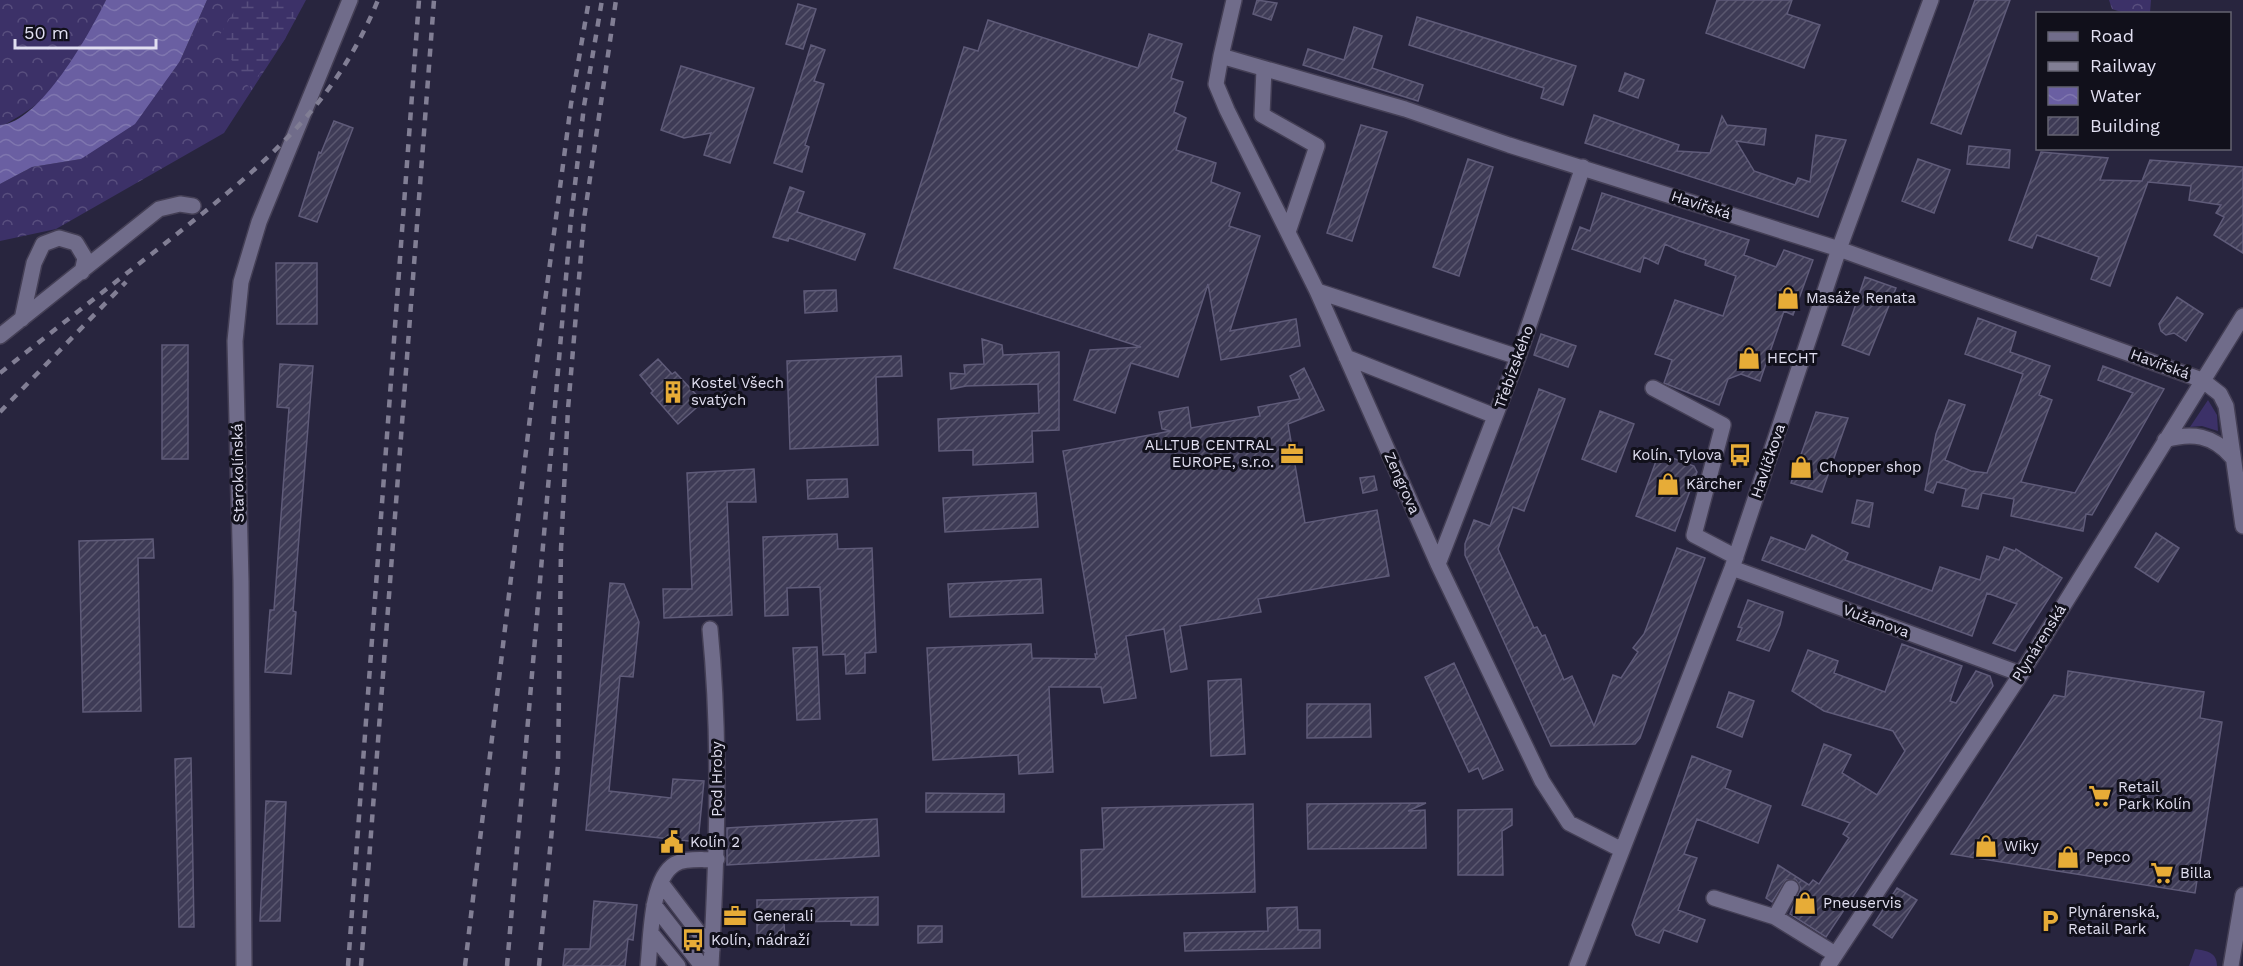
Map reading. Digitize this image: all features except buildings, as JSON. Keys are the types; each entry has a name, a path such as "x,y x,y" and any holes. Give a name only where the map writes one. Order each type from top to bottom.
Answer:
{"street":[{"name":"Starokolínská","path":"244,966 241,581 235,341 240,294 259,222 350,0"},
{"path":"1221,56 1234,0"},
{"name":"Havlíčkova","path":"1577,966 1734,562 1839,249 1931,0"},
{"name":"Havířská","path":"1221,56 1405,109 1839,249 2202,380"},
{"name":"Zengrova","path":"1221,56 1216,84 1317,291 1438,564 1532,763 1559,809 1578,830 1622,850"},
{"path":"1264,69 1262,115 1317,146 1288,232"},
{"name":"Třebízského","path":"1438,564 1518,357 1583,167"},
{"path":"0,336 159,209 180,204 194,206"},
{"path":"22,319 34,263 43,244 59,238 76,243 85,258 82,272"},
{"path":"1317,291 1518,357"},
{"name":"Plynárenská","path":"1831,960 2021,674 2243,316"},
{"path":"1346,357 1496,416"},
{"path":"2202,380 2220,394 2226,406 2243,526"},
{"name":"Vužanova","path":"1653,388 1723,425 1694,535 1734,562 2021,674"},
{"path":"2165,440 2180,435 2207,438 2223,447 2232,457"},
{"name":"Pod Hroby","path":"710,628 718,704 717,859 711,966"},
{"path":"649,964 654,905 661,883 675,864 693,860 717,859"},
{"path":"661,883 711,950"},
{"path":"1775,917 1791,888"},
{"path":"2231,966 2243,895"},
{"path":"1714,898 1775,917 1831,960"},
{"path":"654,905 702,966"},
{"path":"1573,966 1596,920"},
{"path":"1590,966 1596,920"},
{"name":"Havlíčkova","path":"1584,966 1596,920"},
{"path":"651,933 678,966"}],"green space":[{"path":"0,0 106,0 85,42 59,82 33,107 6,124 0,125"},
{"path":"207,0 306,0 285,39 224,133 56,229 0,241 0,184 32,167 81,159 180,61"},
{"path":"241,0 300,0 285,39 249,88 218,38"},
{"path":"2109,0 2151,0 2150,12 2121,12 2112,9"},
{"path":"2208,400 2217,415 2218,431 2202,426 2190,427"},
{"path":"2195,949 2213,955 2217,966 2189,966"}],"water":[{"path":"106,0 207,0 180,61 135,124 81,159 32,167 0,184 0,125 15,120 31,109 47,93 76,54"}],"railway":[{"path":"0,373 225,195 286,140 313,110 337,77 359,41 378,0"},
{"path":"348,966 419,0"},
{"path":"361,966 434,0"},
{"path":"465,966 533,392 571,104 589,0"},
{"path":"507,966 571,219 584,106 602,0"},
{"path":"539,966 558,765 561,549 568,409 584,219 616,0"},
{"path":"0,412 126,282"}],"place":[{"name":"Masáže Renata","path":"1788,298"},
{"name":"HECHT","path":"1749,358"},
{"name":"Kostel Všech svatých","path":"673,392"},
{"name":"ALLTUB CENTRAL EUROPE, s.r.o.","path":"1292,454"},
{"name":"Kolín, Tylova","path":"1740,455"},
{"name":"Chopper shop","path":"1801,467"},
{"name":"Kärcher","path":"1668,484"},
{"name":"Retail Park Kolín","path":"2100,796"},
{"name":"Kolín 2","path":"672,842"},
{"name":"Wiky","path":"1986,846"},
{"name":"Pepco","path":"2068,857"},
{"name":"Billa","path":"2162,873"},
{"name":"Pneuservis","path":"1805,903"},
{"name":"Generali","path":"735,916"},
{"name":"Plynárenská, Retail Park","path":"2050,921"},
{"name":"Kolín, nádraží","path":"693,940"}]}
